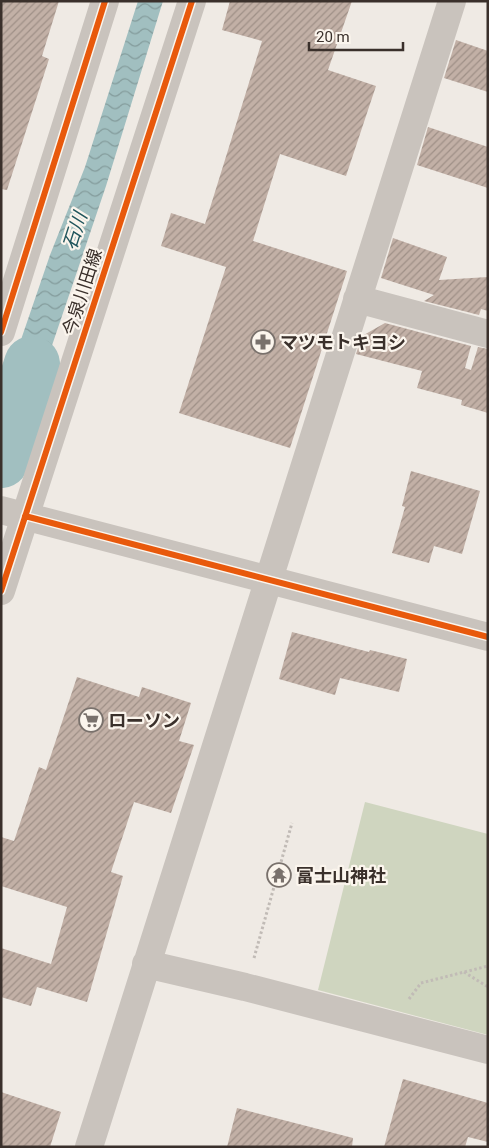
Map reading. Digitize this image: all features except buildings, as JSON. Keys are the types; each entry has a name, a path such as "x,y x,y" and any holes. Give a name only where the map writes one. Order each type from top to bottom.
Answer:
{"street":[{"path":"1,332 105,1"},
{"name":"今泉川田線","path":"1,591 13,513 192,1"},
{"path":"91,1146 267,579 452,1"},
{"path":"357,299 488,334"},
{"path":"13,513 488,637"},
{"path":"146,964 245,987 488,1050"}],"path":[{"path":"245,987 292,822"},
{"path":"398,1027 400,1012 421,982 488,966"},
{"path":"463,972 488,987"}],"green space":[{"path":"365,802 488,834 488,1035 318,990"}],"water":[{"path":"138,1 163,1 106,186 20,440 1,435 1,398 50,255 85,167"}],"waterway":[{"name":"石川","path":"1,460 32,364"}],"cycle path":[{"path":"1,332 105,1"},
{"path":"1,591 192,1"},
{"path":"25,516 488,637"}],"place":[{"name":"マツモトキヨシ","path":"263,342"},
{"name":"ローソン","path":"91,720"},
{"name":"富士山神社","path":"279,875"}]}
